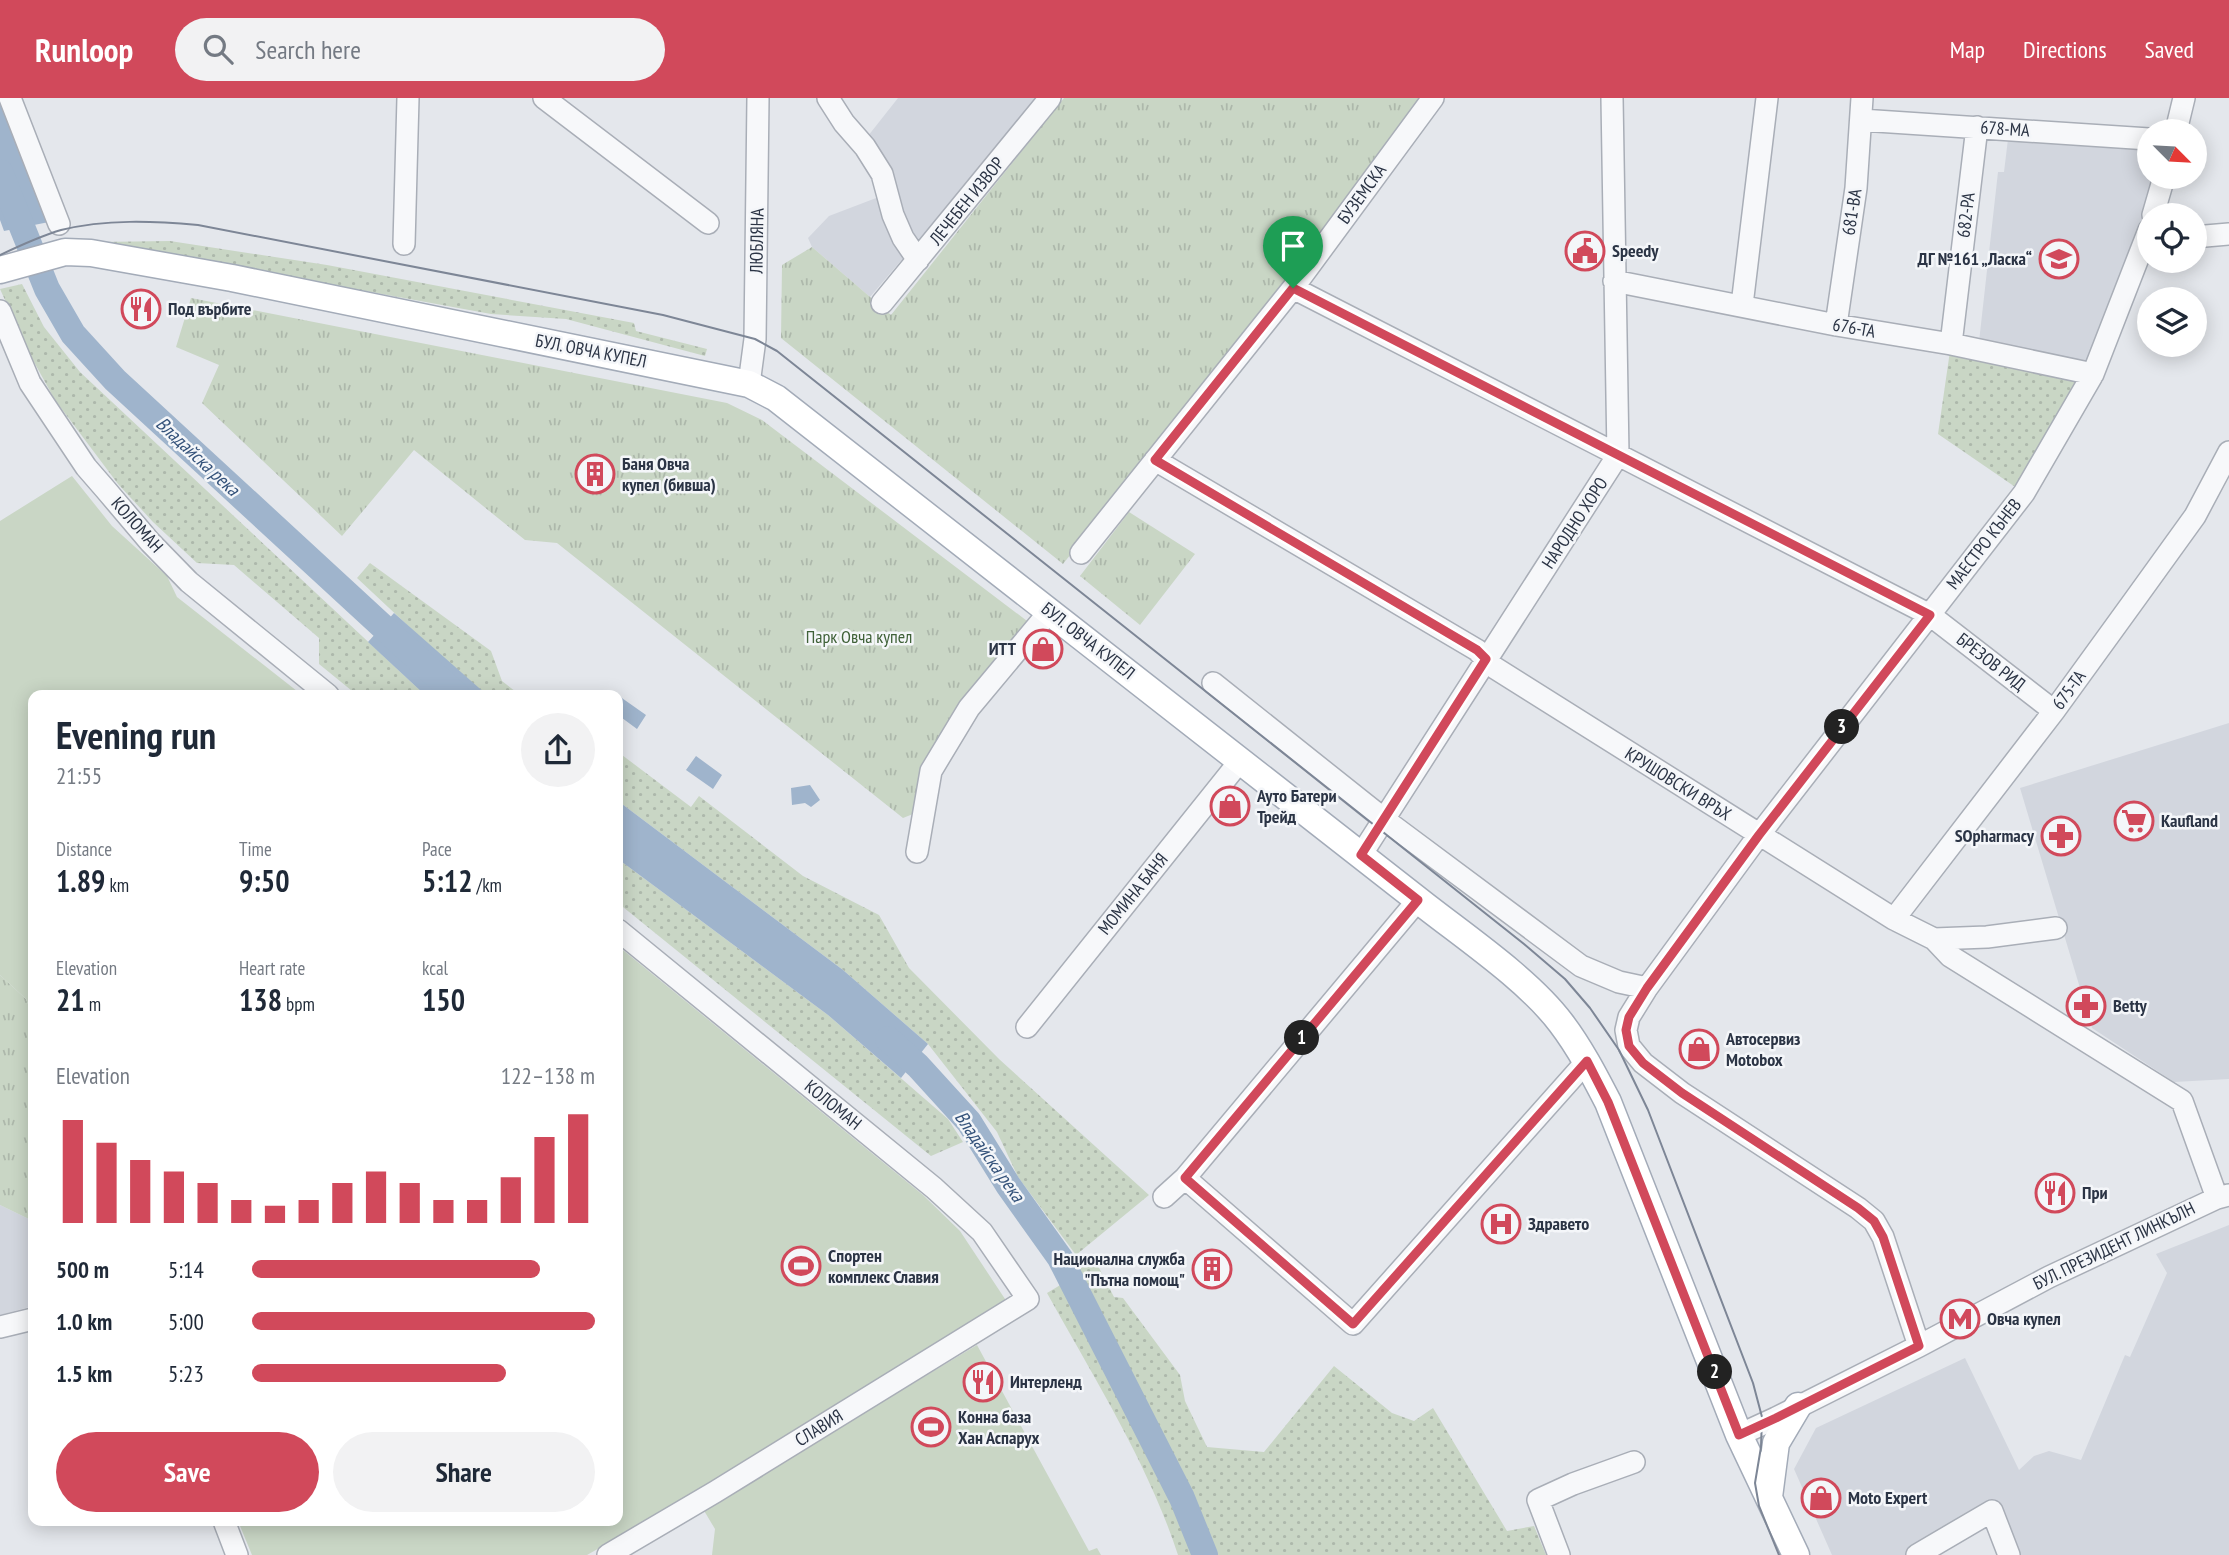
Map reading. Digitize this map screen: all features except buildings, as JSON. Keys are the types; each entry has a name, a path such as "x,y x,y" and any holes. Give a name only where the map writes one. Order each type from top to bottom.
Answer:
{"main road":[{"name":"БУЛ. ОВЧА КУПЕЛ","path":"4,269 65,252 90,253 218,276 749,384 776,398 1418,900 1523,985 1560,1021 1587,1061 1608,1102 1739,1435 1796,1555"},
{"path":"1769,1497 1776,1443 1798,1406"}],"street":[{"path":"10,98 59,224"},
{"path":"404,244 408,98"},
{"path":"544,98 708,223"},
{"name":"ЛЮБЛЯНА","path":"749,384 755,338 758,98"},
{"path":"828,98 882,174 893,215 903,238 918,260"},
{"name":"ЛЕЧЕБЕН ИЗВОР","path":"882,303 1051,98"},
{"name":"БУЗЕМСКА","path":"1081,553 1293,288 1433,98"},
{"path":"1612,98 1618,455"},
{"path":"1742,305 1767,98"},
{"name":"681-ВА","path":"1836,325 1856,188 1862,98"},
{"path":"2179,119 2184,98"},
{"name":"678-МА","path":"1861,120 2137,138"},
{"name":"682-РА","path":"1951,344 1977,127"},
{"path":"2207,236 2229,234"},
{"name":"МАЕСТРО КЪНЕВ","path":"1919,1346 1883,1237 1874,1221 1682,1093 1643,1063 1629,1046 1626,1030 1629,1017 1647,988 1759,835 2024,493 2093,374 2137,265"},
{"name":"676-ТА","path":"1614,281 1836,325 1951,344 2093,374"},
{"name":"БРЕЗОВ РИД","path":"1293,288 1930,615 2054,711"},
{"name":"КОЛОМАН","path":"0,311 30,383 86,467 150,542 190,582 322,690"},
{"name":"675-ТА","path":"1895,919 2054,711 2195,516 2229,452"},
{"name":"НАРОДНО ХОРО","path":"1361,855 1618,455"},
{"name":"КРУШОВСКИ ВРЪХ","path":"1155,460 1477,650 1495,668 1895,919 1934,939 1950,956 2182,1101 2223,1196"},
{"path":"917,852 931,771 969,708 1050,611"},
{"path":"1213,683 1385,820 1581,966 1619,982 1647,988"},
{"name":"МОМИНА БАНЯ","path":"1027,1027 1240,761"},
{"path":"1164,1197 1185,1178 1418,900"},
{"path":"1934,939 1987,937 2056,928"},
{"name":"КОЛОМАН","path":"623,934 934,1188 982,1232 1028,1299"},
{"path":"1185,1178 1353,1324 1587,1061"},
{"name":"БУЛ. ПРЕЗИДЕНТ ЛИНКЪЛН","path":"1739,1435 1919,1346 2049,1276 2223,1196"},
{"name":"СЛАВИЯ","path":"608,1555 1028,1299"},
{"path":"0,1327 28,1320"},
{"path":"1559,1555 1538,1500 1634,1462"},
{"path":"1917,1555 1992,1511 2009,1555"},
{"path":"226,1526 237,1555"}],"shaded area":[{"path":"898,98 1039,98 870,297 812,247 808,238 829,216 884,195 868,136"},
{"name":"ДГ №161 „Ласка“","path":"2008,139 2137,147 2137,189 2150,189 2147,203 2137,203 2137,237 2115,298 2087,362 1979,342 1998,172 2004,172"},
{"path":"2229,723 2229,1079 2174,1082 2092,1028 2020,788"},
{"path":"0,1205 28,1219 28,1307 0,1315"},
{"path":"2229,1225 2229,1555 2010,1555 1991,1512 1908,1555 1832,1555 1794,1469 1816,1428 1965,1358 2019,1470 2034,1456 2049,1451 2081,1460 2125,1355 2130,1357 2167,1273 2156,1254"}],"green space":[{"path":"1064,98 1420,98 1285,287 1063,564 781,338 782,265 812,247 891,315"},
{"path":"170,241 327,265 634,323 636,331 707,349 705,356 566,319 491,314 98,242"},
{"path":"22,284 44,327 80,372 420,690 351,690 319,664 319,638 234,565 197,563 153,522 118,484 55,400 29,353 0,289"},
{"name":"Парк Овча купел","path":"191,298 727,403 762,420 1031,624 918,812 903,818 557,543 525,540 414,450 342,536 202,403 219,365 176,347"},
{"path":"1951,344 2093,374 2024,493 1938,434"},
{"path":"72,476 112,526 167,576 177,597 296,690 28,690 28,1004 26,999 0,975 0,521"},
{"path":"1129,512 1195,554 1140,625 1080,576"},
{"path":"370,563 491,651 502,681 514,690 481,690 450,665 357,578"},
{"path":"623,756 691,807 699,796 803,876 879,915 909,968 999,1059 1149,1195 1076,1255 1018,1177 997,1132 928,1044 843,970 623,805"},
{"path":"623,863 828,1015 948,1119 963,1142 931,1156 623,907"},
{"name":"Спортен комплекс Славия","path":"623,950 923,1195 960,1231 1007,1302 702,1490 587,1555 252,1555 240,1526 623,1526"},
{"path":"0,975 26,999 28,1004 28,1219 0,1205"},
{"path":"1094,1258 1114,1297 1123,1298 1180,1375 1185,1401 1207,1447 1264,1452 1334,1366 1392,1413 1414,1421 1433,1408 1507,1531 1534,1526 1546,1555 1214,1555 1188,1493 1078,1270"},
{"path":"1062,1284 1138,1432 1196,1555 1178,1555 1136,1454 1047,1293"},
{"name":"Конна база Хан Аспарух","path":"977,1345 1089,1551 1097,1548 1101,1555 712,1555 715,1529 703,1509"}],"water":[{"path":"0,98 49,222 4,231 0,220"},
{"path":"394,613 481,690 420,690 368,642"},
{"path":"623,699 646,715 637,729 623,719"},
{"path":"696,756 722,775 713,789 686,770"},
{"path":"810,785 820,800 811,807 805,803 792,805 791,788"},
{"path":"623,805 843,970 928,1044 901,1078 828,1015 623,863"}],"waterway":[{"name":"Владайска река","path":"0,172 47,289 73,334 115,380 452,690"},
{"name":"Владайска река","path":"888,1039 918,1066 969,1122 1008,1185 1060,1258 1182,1498 1205,1555"}],"tram line":[{"path":"0,255 46,235 78,226 130,222 198,225 663,315 755,339 777,351 1524,944 1565,979 1590,1008 1619,1050 1648,1110 1753,1383 1762,1417 1761,1447 1755,1483 1759,1506 1779,1555"}],"place":[{"name":"Speedy","path":"1585,251"},
{"name":"ДГ №161 „Ласка“","path":"2059,259"},
{"name":"Под върбите","path":"141,309"},
{"name":"Баня Овча купел (бивша)","path":"595,474"},
{"name":"ИТТ","path":"1043,649"},
{"name":"Ауто Батери Трейд","path":"1230,806"},
{"name":"Kaufland","path":"2134,821"},
{"name":"SOpharmacy","path":"2061,836"},
{"name":"Betty","path":"2086,1006"},
{"name":"Автосервиз Motobox","path":"1699,1049"},
{"name":"При","path":"2055,1193"},
{"name":"Здравето","path":"1501,1224"},
{"name":"Спортен комплекс Славия","path":"801,1266"},
{"name":"Национална служба \"Пътна помощ\"","path":"1212,1269"},
{"name":"Овча купел","path":"1960,1319"},
{"name":"Интерленд","path":"983,1382"},
{"name":"Конна база Хан Аспарух","path":"931,1427"},
{"name":"Moto Expert","path":"1821,1498"}],"route":[{"path":"1293,288 1930,615 1759,835 1647,988 1629,1017 1626,1030 1629,1046 1643,1063 1682,1093 1874,1221 1883,1237 1919,1346 1739,1435 1608,1102 1587,1061 1353,1324 1185,1178 1418,900 1361,855 1486,659 1477,650 1155,460 1293,288"}]}
